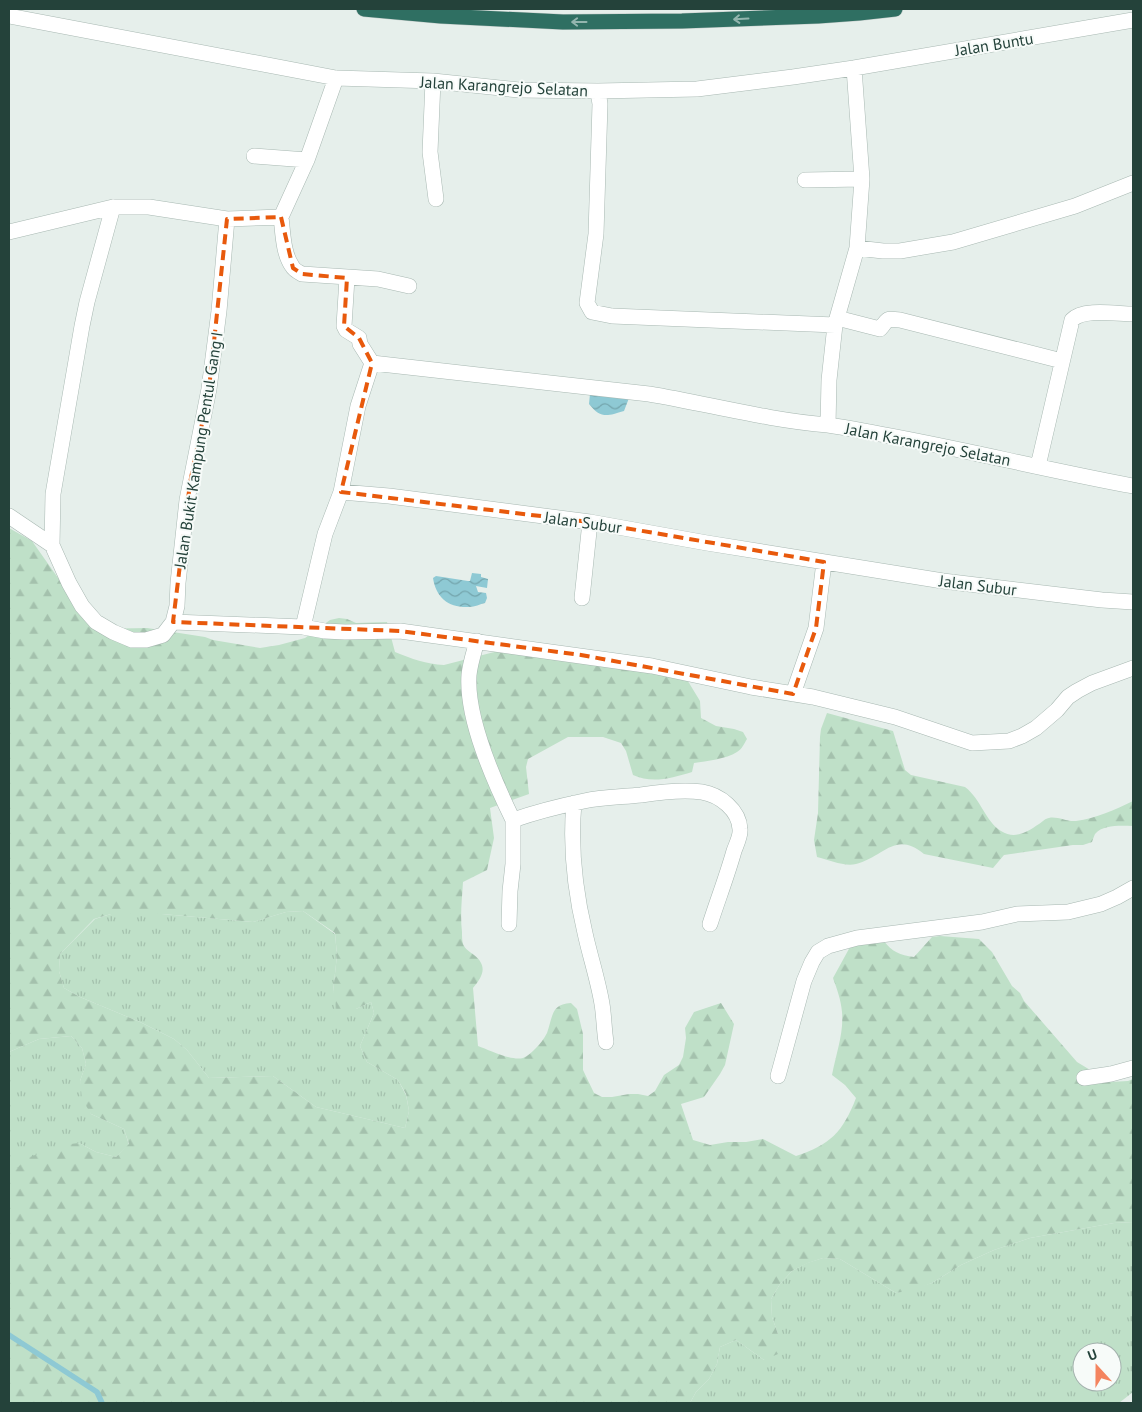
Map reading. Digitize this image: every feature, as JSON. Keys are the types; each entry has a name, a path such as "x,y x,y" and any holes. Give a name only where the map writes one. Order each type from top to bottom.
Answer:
{"highway":[{"path":"364,9 441,16 583,22 682,22 818,16 895,9"}],"street":[{"name":"Jalan Karangrejo Selatan","path":"9,16 336,78 433,81 519,90 697,89 854,68 862,179 857,248 836,322 829,380 828,425 885,434 1133,486"},
{"name":"Jalan Buntu","path":"854,68 1133,20"},
{"path":"336,78 307,160 281,217 287,255 293,268 302,274 378,279 409,286"},
{"path":"433,81 430,152 436,199"},
{"path":"598,91 600,104 596,234 587,304 592,312 612,316 661,319 836,322 880,329 885,321 889,319 900,320 1062,361"},
{"path":"254,156 307,160"},
{"path":"805,180 862,179"},
{"path":"857,248 900,251 953,242 1075,206 1133,182"},
{"path":"9,232 113,207 149,208 227,219 281,217"},
{"path":"113,207 82,326 53,494 52,545 69,583 82,606 96,622 112,632 132,640 146,640 163,635 174,622 303,627 345,632 400,631 652,666 750,687 813,697 895,717 972,743 1009,740 1022,736 1036,728 1077,691 1092,683 1133,668"},
{"name":"Jalan Bukit Kampung Pentul Gang I","path":"174,622 190,483 209,388 219,311 227,219"},
{"path":"347,278 344,326 346,330 358,338 372,363"},
{"path":"1038,466 1072,320 1075,316 1082,314 1133,314"},
{"path":"372,363 649,394 692,401 771,419 828,425"},
{"path":"303,627 325,534 341,492 358,406 372,363"},
{"name":"Jalan Subur","path":"341,492 389,496 590,522 943,581 1133,602"},
{"path":"9,516 52,545"},
{"path":"582,598 590,522"},
{"path":"794,694 816,628 824,562"},
{"path":"477,641 469,675 472,711 497,788 514,820 509,924"},
{"path":"514,820 536,812 585,801 654,793 704,792 725,802 734,810 741,830 710,924"},
{"path":"574,804 572,822 574,868 584,930 602,1004 606,1042"},
{"path":"778,1076 804,980 818,952 828,946 858,938 982,922 1017,914 1048,914 1077,910 1102,904 1133,888"},
{"path":"1084,1078 1133,1068"}],"highlighted area":[{"path":"281,217 293,268 302,274 347,278 344,326 359,338 372,363 341,492 590,522 824,562 816,628 793,694 581,655 400,631 173,622 190,483 209,389 227,219"}],"green space":[{"path":"9,528 32,541 94,629 147,628 260,648 305,638 330,620 339,618 356,623 387,622 395,652 431,664 444,665 502,650 686,678 700,701 701,718 716,726 743,732 747,739 739,751 722,758 694,763 692,772 655,780 633,775 626,751 621,743 603,737 568,737 528,759 526,767 529,794 490,808 494,838 487,870 463,882 461,907 463,944 478,959 482,967 481,975 473,988 478,1046 506,1057 523,1058 530,1054 545,1037 556,1008 571,1003 577,1009 583,1034 583,1070 594,1093 602,1097 629,1094 648,1096 655,1091 664,1075 679,1065 683,1057 686,1038 685,1028 694,1012 721,1003 734,1024 725,1065 704,1097 681,1104 693,1140 710,1145 763,1139 796,1156 818,1147 834,1136 846,1120 856,1098 845,1085 832,1075 841,1036 842,1020 841,1003 833,978 850,947 883,940 897,952 914,957 932,937 979,939 992,952 1012,986 1020,993 1024,1001 1077,1062 1110,1082 1133,1079 1133,1222 1114,1223 1030,1238 994,1250 961,1265 932,1283 896,1293 840,1259 823,1258 808,1263 792,1271 780,1284 771,1299 772,1317 778,1334 778,1354 764,1360 736,1340 720,1347 717,1364 709,1379 696,1392 690,1403 9,1403 9,1176 27,1158 62,1145 79,1143 96,1152 116,1157 129,1144 124,1129 91,1114 82,1099 80,1081 86,1064 82,1048 71,1036 39,1039 9,1052","holes":["303,911 335,933 337,955 333,992 337,1009 356,1009 371,1002 374,1013 360,1046 367,1062 398,1080 406,1094 409,1111 405,1128 316,1107 273,1076 209,1078 187,1050 174,1039 64,988 59,971 60,954 94,919 111,914 162,914 253,922 286,912"]},
{"path":"827,713 893,731 905,770 911,775 965,787 991,822 1006,834 1021,834 1048,818 1076,821 1091,818 1133,801 1133,826 1113,826 1103,829 1095,834 1092,842 1083,845 1004,855 993,868 924,854 914,847 905,844 890,847 866,861 852,865 817,857 814,840 818,813 820,737"},
{"path":"303,911 335,934 337,955 333,992 356,1009 371,1002 374,1013 360,1046 367,1062 398,1080 406,1095 409,1111 405,1128 316,1107 273,1076 209,1078 187,1050 174,1039 64,988 59,971 60,954 95,919 111,914 162,914 253,922 286,912"},
{"path":"71,1036 82,1048 86,1064 80,1081 91,1114 124,1129 129,1145 116,1157 96,1152 79,1143 9,1176 9,1052 39,1039"},
{"path":"1133,1222 1133,1392 1119,1403 690,1403 696,1392 709,1379 717,1364 720,1347 736,1340 764,1360 778,1334 772,1317 771,1299 780,1284 792,1271 807,1263 823,1258 840,1259 896,1293 932,1283 961,1265 994,1250 1030,1238 1114,1223"}],"water":[{"path":"590,394 629,398 624,411 605,415 597,412 589,404"},
{"path":"472,573 481,574 481,577 488,579 487,588 476,586 478,592 486,593 485,603 471,607 455,606 440,596 433,578 436,576 470,581"}],"waterway":[{"path":"9,1335 97,1392 102,1403"}]}
